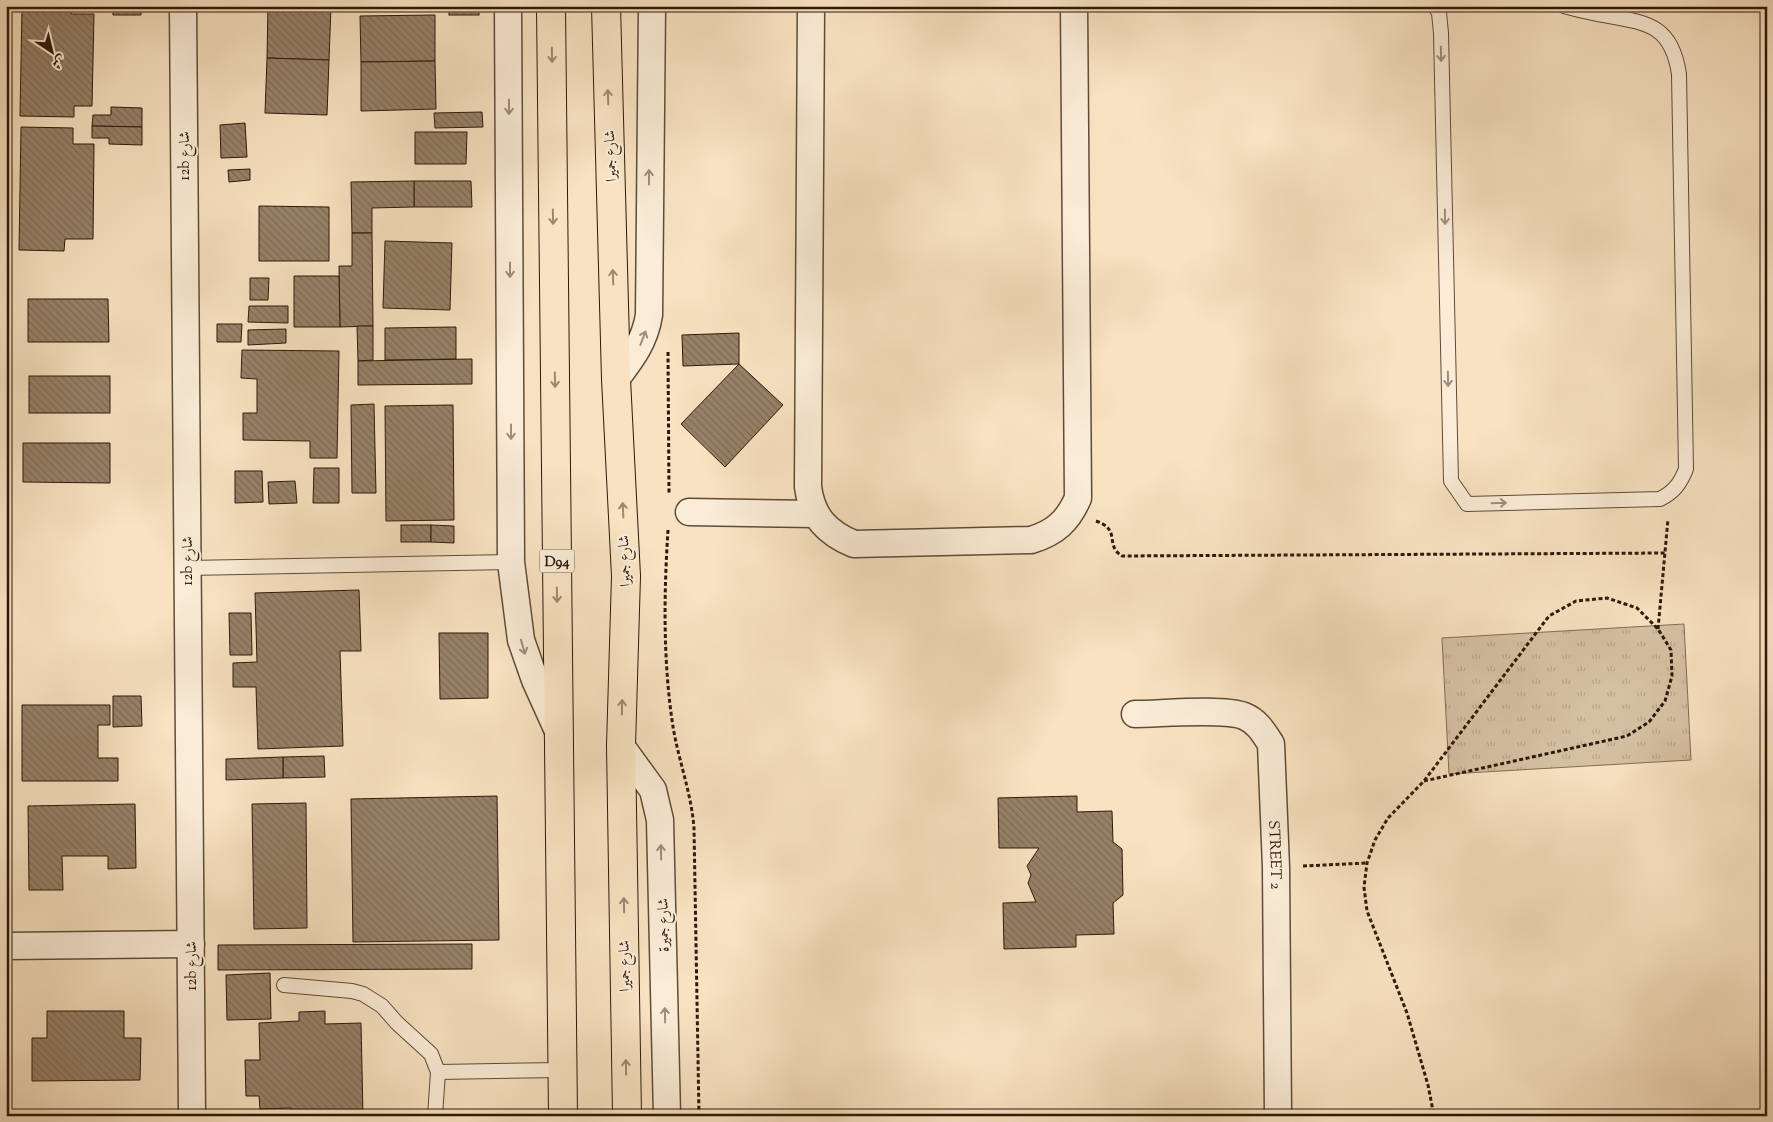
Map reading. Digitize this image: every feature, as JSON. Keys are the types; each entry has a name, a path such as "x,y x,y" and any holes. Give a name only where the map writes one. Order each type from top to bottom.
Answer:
{"main road":[{"name":"D94","path":"551,6 563,1116"},
{"name":"شارع جميرا","path":"606,6 616,379 626,576 621,746 627,1116"},
{"path":"606,44 620,6"}],"street":[{"name":"12b شارع","path":"183,6 192,1116"},
{"path":"508,6 511,562 521,640 534,680 558,731"},
{"path":"616,379 643,340 648,315 652,6"},
{"path":"811,6 808,487 815,514 824,527 838,538 854,544 1031,540 1047,535 1072,514 1078,498 1080,481 1074,6"},
{"path":"679,517 815,514"},
{"name":"STREET 2","path":"1135,714 1225,713 1244,716 1260,727 1271,744 1276,867 1278,1116"},
{"name":"شارع جميرة","path":"621,746 653,790 660,820 667,1116"},
{"path":"6,946 191,944"}],"lane":[{"path":"1435,6 1439,13 1441,33 1450,481 1466,504 1648,501 1660,499 1670,494 1680,483 1686,470 1679,74 1676,58 1669,43 1658,31 1644,22 1594,14 1564,6"},
{"path":"187,568 511,562"},
{"path":"284,985 352,992 373,999 425,1046 436,1062 438,1072 435,1116"},
{"path":"438,1072 562,1070"}],"path":[{"path":"668,349 669,494"},
{"path":"1658,629 1670,494"},
{"path":"1072,514 1106,525 1111,530 1116,552 1122,556 1665,553"},
{"path":"679,517 664,588 668,685 672,720 692,802 694,828 699,1116"},
{"path":"1424,781 1627,736 1649,722 1665,701 1672,676 1671,650 1658,629 1637,608 1607,598 1576,601 1549,616 1424,781 1388,818 1375,840 1367,863 1364,887 1366,911 1407,1013 1428,1085 1434,1116"},
{"path":"1276,867 1367,863"}],"green space":[{"path":"1684,624 1691,760 1449,774 1442,638"}],"building":[{"path":"22,6 72,6 71,14 94,14 92,106 74,106 74,117 20,116"},
{"path":"98,6 141,6 141,15 113,15 113,9 98,9"},
{"path":"268,6 331,6 329,60 267,58"},
{"path":"449,6 479,6 479,15 449,15"},
{"path":"435,15 435,61 361,62 360,16"},
{"path":"267,58 329,60 327,115 265,113"},
{"path":"435,61 436,109 361,111 361,62"},
{"path":"111,107 142,108 142,127 92,126 93,115 111,115"},
{"path":"482,112 483,127 435,128 434,113"},
{"path":"245,123 247,157 221,158 220,125"},
{"path":"92,126 142,127 142,145 109,144 109,138 92,138"},
{"path":"21,127 73,128 73,144 94,144 93,239 65,239 64,251 19,250"},
{"path":"415,132 467,132 466,164 415,164"},
{"path":"250,169 250,180 229,182 228,170"},
{"path":"414,181 471,181 472,207 414,207"},
{"path":"414,181 414,207 372,208 372,233 352,233 351,182"},
{"path":"259,206 329,207 329,261 259,261"},
{"path":"352,233 372,233 373,326 340,327 339,266 352,266"},
{"path":"385,241 452,243 450,310 383,308"},
{"path":"294,276 339,276 340,327 294,327"},
{"path":"250,278 269,278 268,300 250,300"},
{"path":"28,299 108,299 109,342 28,342"},
{"path":"249,306 288,306 288,323 248,322"},
{"path":"217,324 242,324 241,342 217,342"},
{"path":"357,326 373,326 373,360 358,361"},
{"path":"456,327 456,359 385,360 385,328"},
{"path":"286,329 286,343 248,345 248,330"},
{"path":"739,333 739,364 683,366 682,335"},
{"path":"242,350 339,351 337,458 310,458 310,441 243,440 243,413 257,413 257,379 241,378"},
{"path":"472,359 472,384 358,385 358,361"},
{"path":"739,364 783,405 725,467 681,424"},
{"path":"29,376 110,376 110,413 29,413"},
{"path":"374,404 376,493 352,493 351,405"},
{"path":"453,405 454,520 386,521 385,406"},
{"path":"23,443 110,443 110,483 23,482"},
{"path":"314,468 339,468 339,503 313,503"},
{"path":"235,471 262,471 263,502 235,503"},
{"path":"295,481 297,503 269,504 268,482"},
{"path":"401,525 431,525 431,542 401,542"},
{"path":"431,525 454,526 454,543 431,542"},
{"path":"359,590 361,651 340,651 343,746 258,749 256,687 233,687 233,663 257,662 255,593"},
{"path":"229,613 251,613 252,655 230,655"},
{"path":"439,633 488,633 488,698 440,699"},
{"path":"113,696 141,696 142,726 113,727"},
{"path":"22,705 110,705 110,725 98,725 98,758 118,758 118,781 22,781"},
{"path":"324,756 325,777 283,778 283,757"},
{"path":"283,757 283,778 226,780 226,759"},
{"path":"497,796 499,940 353,942 351,799"},
{"path":"1077,796 1077,812 1112,811 1113,842 1122,849 1123,895 1113,903 1114,934 1076,935 1076,947 1004,949 1003,903 1036,902 1028,883 1031,875 1027,866 1039,848 999,848 998,798"},
{"path":"306,803 307,928 254,929 252,804"},
{"path":"135,804 136,868 108,869 108,856 62,856 63,890 29,890 28,806"},
{"path":"6,805 9,805 8,885 6,885"},
{"path":"472,944 472,969 218,970 218,945"},
{"path":"270,973 271,1019 227,1020 226,975"},
{"path":"47,1011 124,1011 124,1038 141,1038 140,1080 32,1081 32,1038 47,1038"},
{"path":"325,1011 325,1024 361,1023 363,1115 291,1116 291,1108 260,1109 259,1096 246,1096 245,1060 260,1060 259,1023 299,1021 299,1012"},
{"path":"6,1043 9,1043 10,1082 6,1083"}]}
